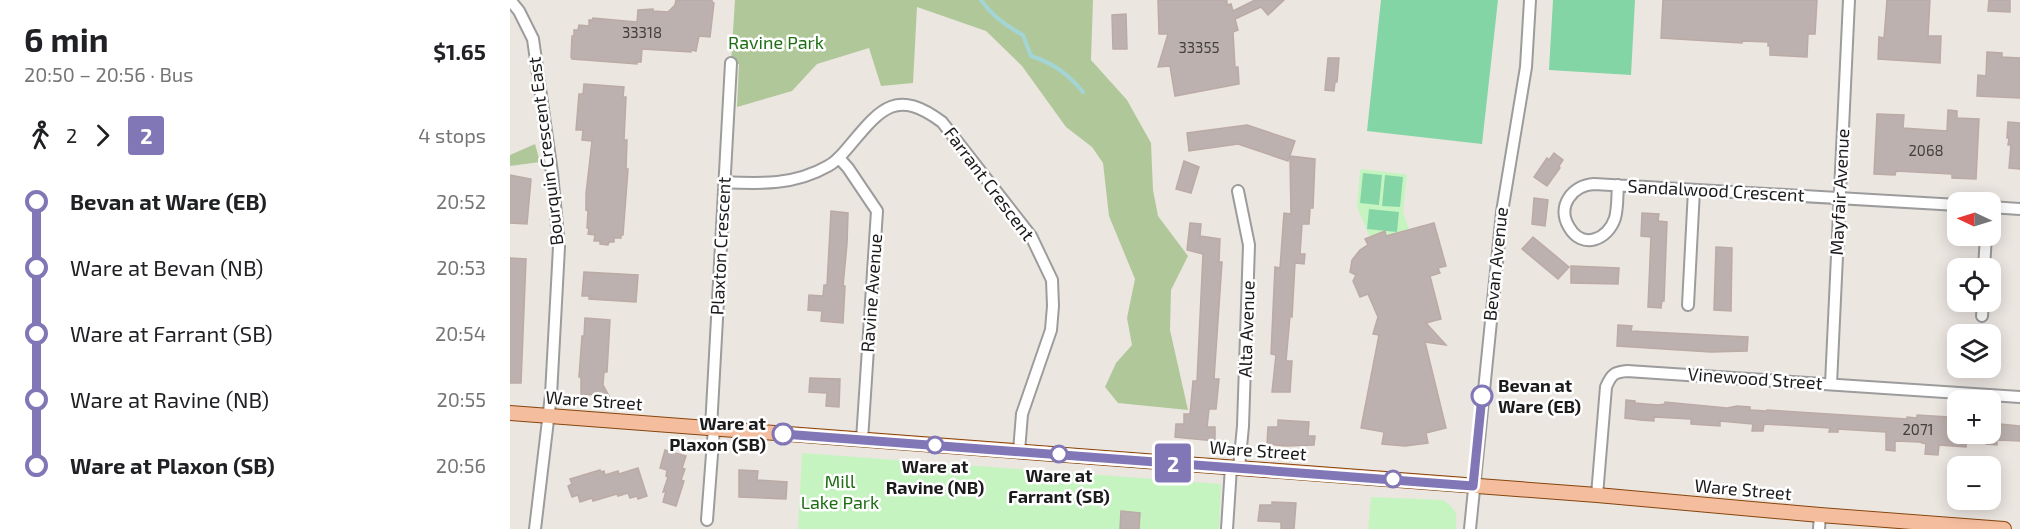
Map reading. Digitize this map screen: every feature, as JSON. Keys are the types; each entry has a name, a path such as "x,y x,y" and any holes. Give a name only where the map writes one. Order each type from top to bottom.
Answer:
{"main road":[{"name":"Ware Street","path":"510,413 1597,495 1820,522 2004,529"}],"street":[{"name":"Bourquin Crescent East","path":"510,0 519,11 532,39 558,228 558,278 549,416 535,529"},
{"name":"Bevan Avenue","path":"1470,529 1502,212 1526,67 1530,0"},
{"name":"Mayfair Avenue","path":"1831,384 1849,0"},
{"name":"Plaxton Crescent","path":"707,520 731,63"},
{"name":"Farrant Crescent","path":"724,182 765,184 798,180 828,166 839,158 874,116 894,105 925,110 942,122 1031,236 1052,280 1051,330 1022,414 1019,451"},
{"name":"Ravine Avenue","path":"839,158 877,211 862,440"},
{"name":"Sandalwood Crescent","path":"1618,185 1614,219 1605,235 1588,240 1573,233 1565,218 1566,207 1572,192 1586,184 1618,185 1839,198 1947,205"},
{"path":"1688,305 1694,190"},
{"name":"Alta Avenue","path":"1227,529 1243,426 1249,245 1238,191"},
{"path":"2001,208 2020,209"},
{"path":"1982,312 1982,316"},
{"name":"Vinewood Street","path":"1597,495 1606,387 1612,374 1617,372 2020,397"}],"green space":[{"name":"Ravine Park","path":"735,0 1093,0 1091,60 1127,100 1151,143 1153,190 1158,216 1188,256 1171,290 1170,330 1188,410 1118,403 1105,387 1116,363 1132,345 1127,318 1135,279 1109,216 1103,163 1092,147 1066,127 1022,66 986,31 917,7 913,83 881,86 869,48 817,64 792,91 737,107 739,64 731,63"},
{"path":"1381,0 1498,0 1482,144 1367,131"},
{"path":"1553,0 1635,0 1631,75 1549,70"},
{"path":"535,144 540,162 510,166 510,155"},
{"path":"1361,169 1407,176 1403,212 1409,229 1371,240 1357,207"},
{"path":"1363,173 1382,175 1379,205 1360,203"},
{"path":"1385,175 1403,177 1400,207 1382,206"},
{"path":"1369,209 1399,212 1397,232 1367,229"},
{"name":"Mill Lake Park","path":"802,453 1221,484 1219,529 798,529"},
{"path":"1371,497 1443,500 1455,512 1456,529 1368,529"}],"building":[{"path":"676,0 712,0 714,3 710,37 699,36 696,51 642,49 641,62 637,64 572,59 572,36 574,36 574,30 578,30 579,25 589,26 589,20 593,18 637,22 638,10 653,9 653,11 668,12 675,5"},
{"path":"1158,0 1227,0 1227,5 1231,4 1233,11 1255,0 1284,0 1268,15 1261,7 1235,19 1238,30 1233,32 1235,67 1238,67 1239,84 1175,96 1170,66 1158,67 1168,34 1159,34"},
{"path":"1663,0 1817,0 1815,34 1808,34 1807,57 1770,55 1768,42 1742,41 1742,43 1661,38"},
{"path":"1887,0 1930,0 1928,36 1941,36 1940,63 1878,59 1879,37 1884,38"},
{"path":"1989,0 2010,0 2010,12 1988,11"},
{"path":"1126,14 1127,49 1113,49 1112,15"},
{"path":"1987,52 2002,53 2002,57 2020,58 2020,98 1977,96 1978,75 1986,76"},
{"path":"1328,58 1339,58 1334,91 1325,90"},
{"path":"584,84 624,87 623,97 626,97 624,140 627,140 626,169 628,169 623,235 621,238 614,238 614,242 609,242 608,245 594,241 595,235 588,234 589,228 587,228 586,194 592,141 582,140 583,130 576,130 579,94 583,94"},
{"path":"1948,110 1957,111 1957,118 1979,119 1976,179 1952,178 1952,174 1896,171 1895,175 1874,174 1877,114 1904,115 1903,128 1947,131"},
{"path":"2008,122 2020,123 2020,169 2009,168 2011,145 2008,145 2009,138 2007,138"},
{"path":"1247,125 1295,141 1288,161 1238,144 1189,151 1187,133"},
{"path":"1554,153 1563,160 1547,186 1534,177 1547,158 1549,160"},
{"path":"1290,156 1315,159 1313,208 1310,208 1309,224 1302,224 1300,254 1305,254 1304,264 1295,263 1292,317 1290,316 1286,361 1292,361 1290,392 1272,392 1276,355 1271,354 1275,267 1280,268 1284,213 1291,214"},
{"path":"1184,161 1199,167 1191,193 1176,189"},
{"path":"510,175 531,179 527,224 510,223"},
{"path":"1534,198 1548,200 1545,226 1532,224"},
{"path":"831,211 848,213 843,323 821,321 822,311 808,310 809,295 823,296 824,285 827,285"},
{"path":"1642,213 1659,214 1658,221 1667,222 1664,301 1662,301 1661,308 1648,307 1651,237 1641,236"},
{"path":"1190,223 1201,224 1200,236 1220,239 1219,262 1222,262 1214,379 1219,379 1216,409 1209,409 1207,427 1215,427 1215,441 1175,437 1176,424 1184,424 1184,414 1190,414 1193,381 1197,381 1203,254 1187,250"},
{"path":"1434,223 1446,266 1438,268 1440,273 1430,276 1441,319 1426,323 1446,345 1425,342 1446,428 1426,433 1428,443 1405,446 1382,444 1384,432 1361,428 1379,335 1373,334 1378,317 1368,294 1360,297 1353,281 1356,275 1350,272 1352,260 1360,250 1368,245 1365,239 1385,231 1386,236"},
{"path":"1533,237 1569,267 1558,279 1522,249"},
{"path":"1716,247 1732,248 1731,311 1714,310"},
{"path":"510,258 526,259 521,383 510,383"},
{"path":"1571,266 1619,268 1618,284 1571,283"},
{"path":"584,272 638,275 636,302 589,299 589,296 582,296"},
{"path":"585,318 610,320 607,372 604,372 603,385 609,396 581,394 581,377 579,377"},
{"path":"1618,325 1632,326 1631,331 1748,337 1747,351 1711,352 1617,346"},
{"path":"810,378 840,379 839,407 826,406 827,393 809,392"},
{"path":"1626,400 1658,405 1665,404 1665,402 1727,408 1737,406 1750,407 1750,410 1907,419 1907,417 1917,418 1917,415 1947,417 1947,444 1966,444 1966,447 1939,445 1938,455 1925,454 1926,444 1919,442 1895,441 1895,451 1886,450 1886,432 1838,429 1838,432 1829,432 1830,428 1764,424 1763,431 1752,431 1753,424 1720,421 1720,426 1691,424 1691,419 1654,417 1654,421 1625,418"},
{"path":"1278,420 1309,422 1308,436 1315,436 1314,445 1267,444 1268,427 1278,427"},
{"path":"2001,424 2020,426 2020,441 2001,440"},
{"path":"665,450 686,456 681,480 684,481 676,506 663,502 666,491 663,492 668,477 666,476 667,470 660,468"},
{"path":"638,468 647,496 638,499 637,496 630,498 628,493 580,502 578,495 572,497 568,486 572,484 570,479 600,470 604,471 605,475 618,471 619,474"},
{"path":"739,470 758,471 757,480 787,482 786,499 739,497"},
{"path":"1272,502 1296,503 1294,529 1281,529 1281,522 1258,521 1260,505 1272,505"},
{"path":"1121,511 1140,513 1139,529 1120,529"}],"waterway":[{"path":"981,0 1000,20 1023,35 1031,56 1060,70 1083,92"}],"bus line":[{"name":"2","path":"783,434 1473,486 1482,396"}],"place":[{"name":"Bevan at Ware (EB)","path":"1482,396"},
{"name":"Ware at Plaxon (SB)","path":"783,434"},
{"name":"Ware at Ravine (NB)","path":"935,445"},
{"name":"Ware at Farrant (SB)","path":"1059,454"}]}
